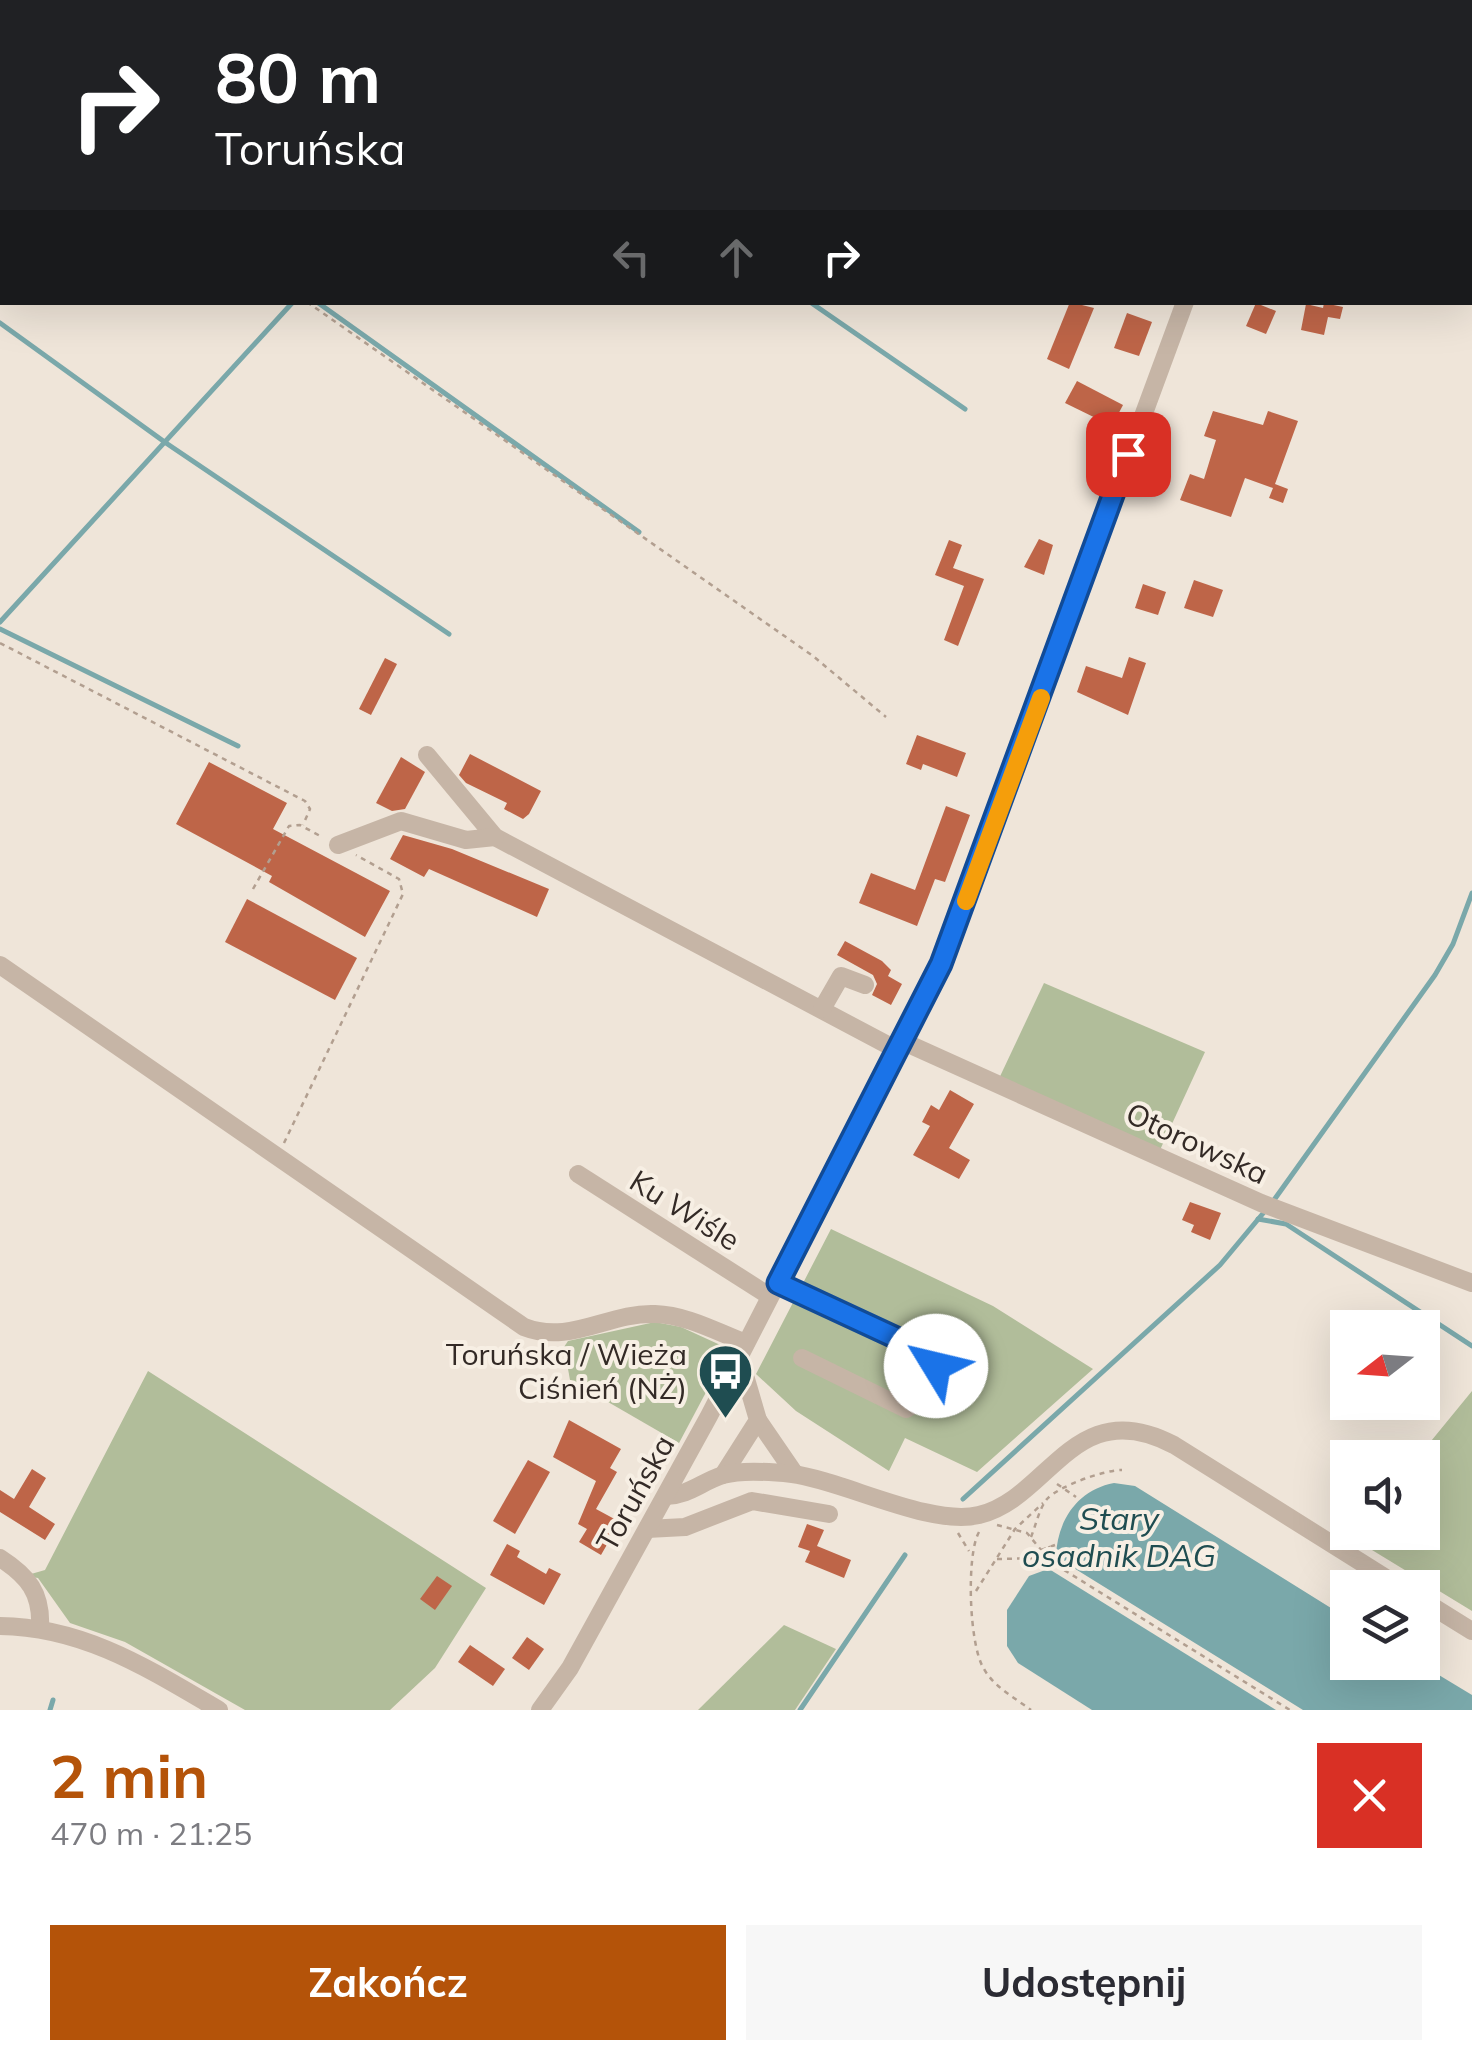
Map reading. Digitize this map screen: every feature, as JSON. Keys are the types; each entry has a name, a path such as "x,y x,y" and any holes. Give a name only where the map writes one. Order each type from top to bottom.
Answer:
{"street":[{"name":"Toruńska","path":"540,1710 570,1668 666,1496 746,1343 770,1288 941,964 1184,305"},
{"path":"428,754 495,837"},
{"path":"338,845 401,821 466,840 495,837"},
{"name":"Otorowska","path":"495,837 822,1009 901,1046 1261,1203 1472,1283"},
{"path":"0,964 534,1331 559,1334 656,1314 685,1319 746,1343"},
{"path":"822,1009 840,976 865,985"},
{"name":"Ku Wiśle","path":"578,1174 770,1288 931,1354 936,1366 916,1403 906,1408 802,1358"},
{"path":"734,1366 746,1380 758,1420 794,1474"},
{"path":"724,1475 758,1420"},
{"path":"666,1496 694,1492 724,1475 794,1474 937,1512 983,1518 1067,1451 1113,1432 1156,1436 1373,1570"},
{"path":"647,1529 684,1527 752,1500 829,1514"},
{"path":"0,1558 34,1588 40,1628"},
{"path":"1440,1611 1472,1631"},
{"path":"0,1626 40,1628 120,1652 219,1710"}],"path":[{"path":"311,305 812,656 886,717"},
{"path":"1,645 305,801 310,808 302,826"},
{"path":"254,889 287,828 302,826 399,879 403,894 277,1158"},
{"path":"974,1594 1015,1529 1048,1498 1096,1474 1122,1470"},
{"path":"1040,1472 1076,1498"},
{"path":"1031,1537 1048,1498"},
{"path":"1030,1710 984,1671 974,1644 970,1552 983,1518 1031,1537 1041,1550"},
{"path":"996,1559 1038,1558 1041,1550 1054,1545"},
{"path":"1048,1546 1056,1565 1290,1710"}],"green space":[{"path":"1044,983 1205,1052 1154,1163 995,1087"},
{"path":"831,1229 993,1306 1093,1369 977,1472 905,1438 889,1471 796,1411 756,1374"},
{"path":"655,1322 681,1327 729,1349 679,1443 570,1380 564,1347 568,1341"},
{"path":"148,1371 486,1588 435,1668 390,1710 245,1710 125,1642 70,1623 38,1578 24,1576 45,1570"},
{"path":"1472,1391 1472,1611 1440,1591 1440,1570 1405,1570 1372,1550 1440,1550 1440,1440 1432,1440"},
{"path":"784,1625 836,1649 795,1710 698,1710"}],"water":[{"name":"Stary osadnik DAG","path":"1114,1483 1135,1486 1330,1607 1330,1680 1440,1680 1440,1676 1472,1695 1472,1710 1303,1710 1056,1557 1060,1531 1072,1509 1089,1492"},
{"name":"Stary osadnik DAG","path":"1048,1569 1276,1710 1092,1710 1018,1663 1007,1646 1007,1610 1029,1576"}],"building":[{"path":"1069,305 1094,308 1069,369 1047,359"},
{"path":"1255,305 1276,311 1266,334 1246,326"},
{"path":"1306,305 1343,307 1340,319 1328,317 1324,335 1301,330"},
{"path":"1127,313 1152,322 1139,356 1114,348"},
{"path":"1077,381 1123,405 1112,426 1065,403"},
{"path":"1213,411 1263,425 1268,411 1298,421 1275,484 1288,489 1283,503 1269,498 1273,488 1245,478 1231,517 1180,500 1190,474 1204,479 1216,440 1204,436"},
{"path":"1039,539 1053,545 1044,575 1024,567"},
{"path":"949,540 962,545 953,568 984,579 958,646 944,640 964,586 935,575"},
{"path":"1194,580 1223,590 1213,617 1184,608"},
{"path":"1143,584 1166,592 1158,615 1135,608"},
{"path":"1129,657 1146,663 1128,715 1077,692 1086,666 1122,678"},
{"path":"385,658 397,664 371,715 359,709"},
{"path":"917,735 966,753 957,777 923,764 921,770 906,764"},
{"path":"470,754 541,791 529,814 523,819 504,809 507,803 466,783 459,775"},
{"path":"401,757 425,772 405,809 392,811 376,803"},
{"path":"209,762 287,803 273,829 390,891 365,937 269,882 272,876 176,824"},
{"path":"946,806 970,815 945,882 935,879 917,926 859,903 871,873 915,890"},
{"path":"403,835 452,849 549,889 537,917 429,869 424,877 390,859"},
{"path":"247,899 357,958 335,1000 225,942"},
{"path":"845,941 882,961 891,970 888,976 902,984 891,1005 872,995 877,984 873,975 837,955"},
{"path":"950,1090 974,1104 949,1148 970,1160 959,1179 913,1155 930,1126 922,1122 931,1105 939,1110"},
{"path":"1190,1202 1221,1213 1210,1240 1191,1232 1194,1225 1182,1220"},
{"path":"569,1420 621,1449 610,1468 617,1472 596,1509 620,1522 601,1555 579,1542 587,1529 578,1524 596,1481 553,1457"},
{"path":"528,1460 550,1472 515,1534 493,1521"},
{"path":"32,1469 46,1478 29,1507 55,1524 45,1540 0,1512 0,1490 14,1499"},
{"path":"807,1524 824,1530 817,1546 851,1560 844,1578 805,1562 810,1551 798,1547"},
{"path":"507,1544 520,1551 517,1557 546,1574 549,1568 561,1574 544,1605 490,1575"},
{"path":"437,1576 452,1586 435,1610 420,1599"},
{"path":"527,1637 544,1649 529,1670 512,1658"},
{"path":"470,1645 505,1669 493,1686 458,1662"}],"waterway":[{"path":"0,622 290,305"},
{"path":"321,305 639,532"},
{"path":"814,305 965,409"},
{"path":"0,323 166,443 449,634"},
{"path":"0,629 238,746"},
{"path":"1274,1200 1435,975 1453,944 1472,893"},
{"path":"963,1499 1220,1265 1265,1211"},
{"path":"1258,1219 1286,1224 1472,1346"},
{"path":"800,1710 905,1555"},
{"path":"50,1710 53,1700"}],"slow traffic":[{"path":"966,901 1041,698"}],"place":[{"name":"Toruńska / Wieża Ciśnień (NŻ)","path":"726,1420"}],"route":[{"path":"936,1366 931,1354 778,1283 941,964 1128,454"}]}
